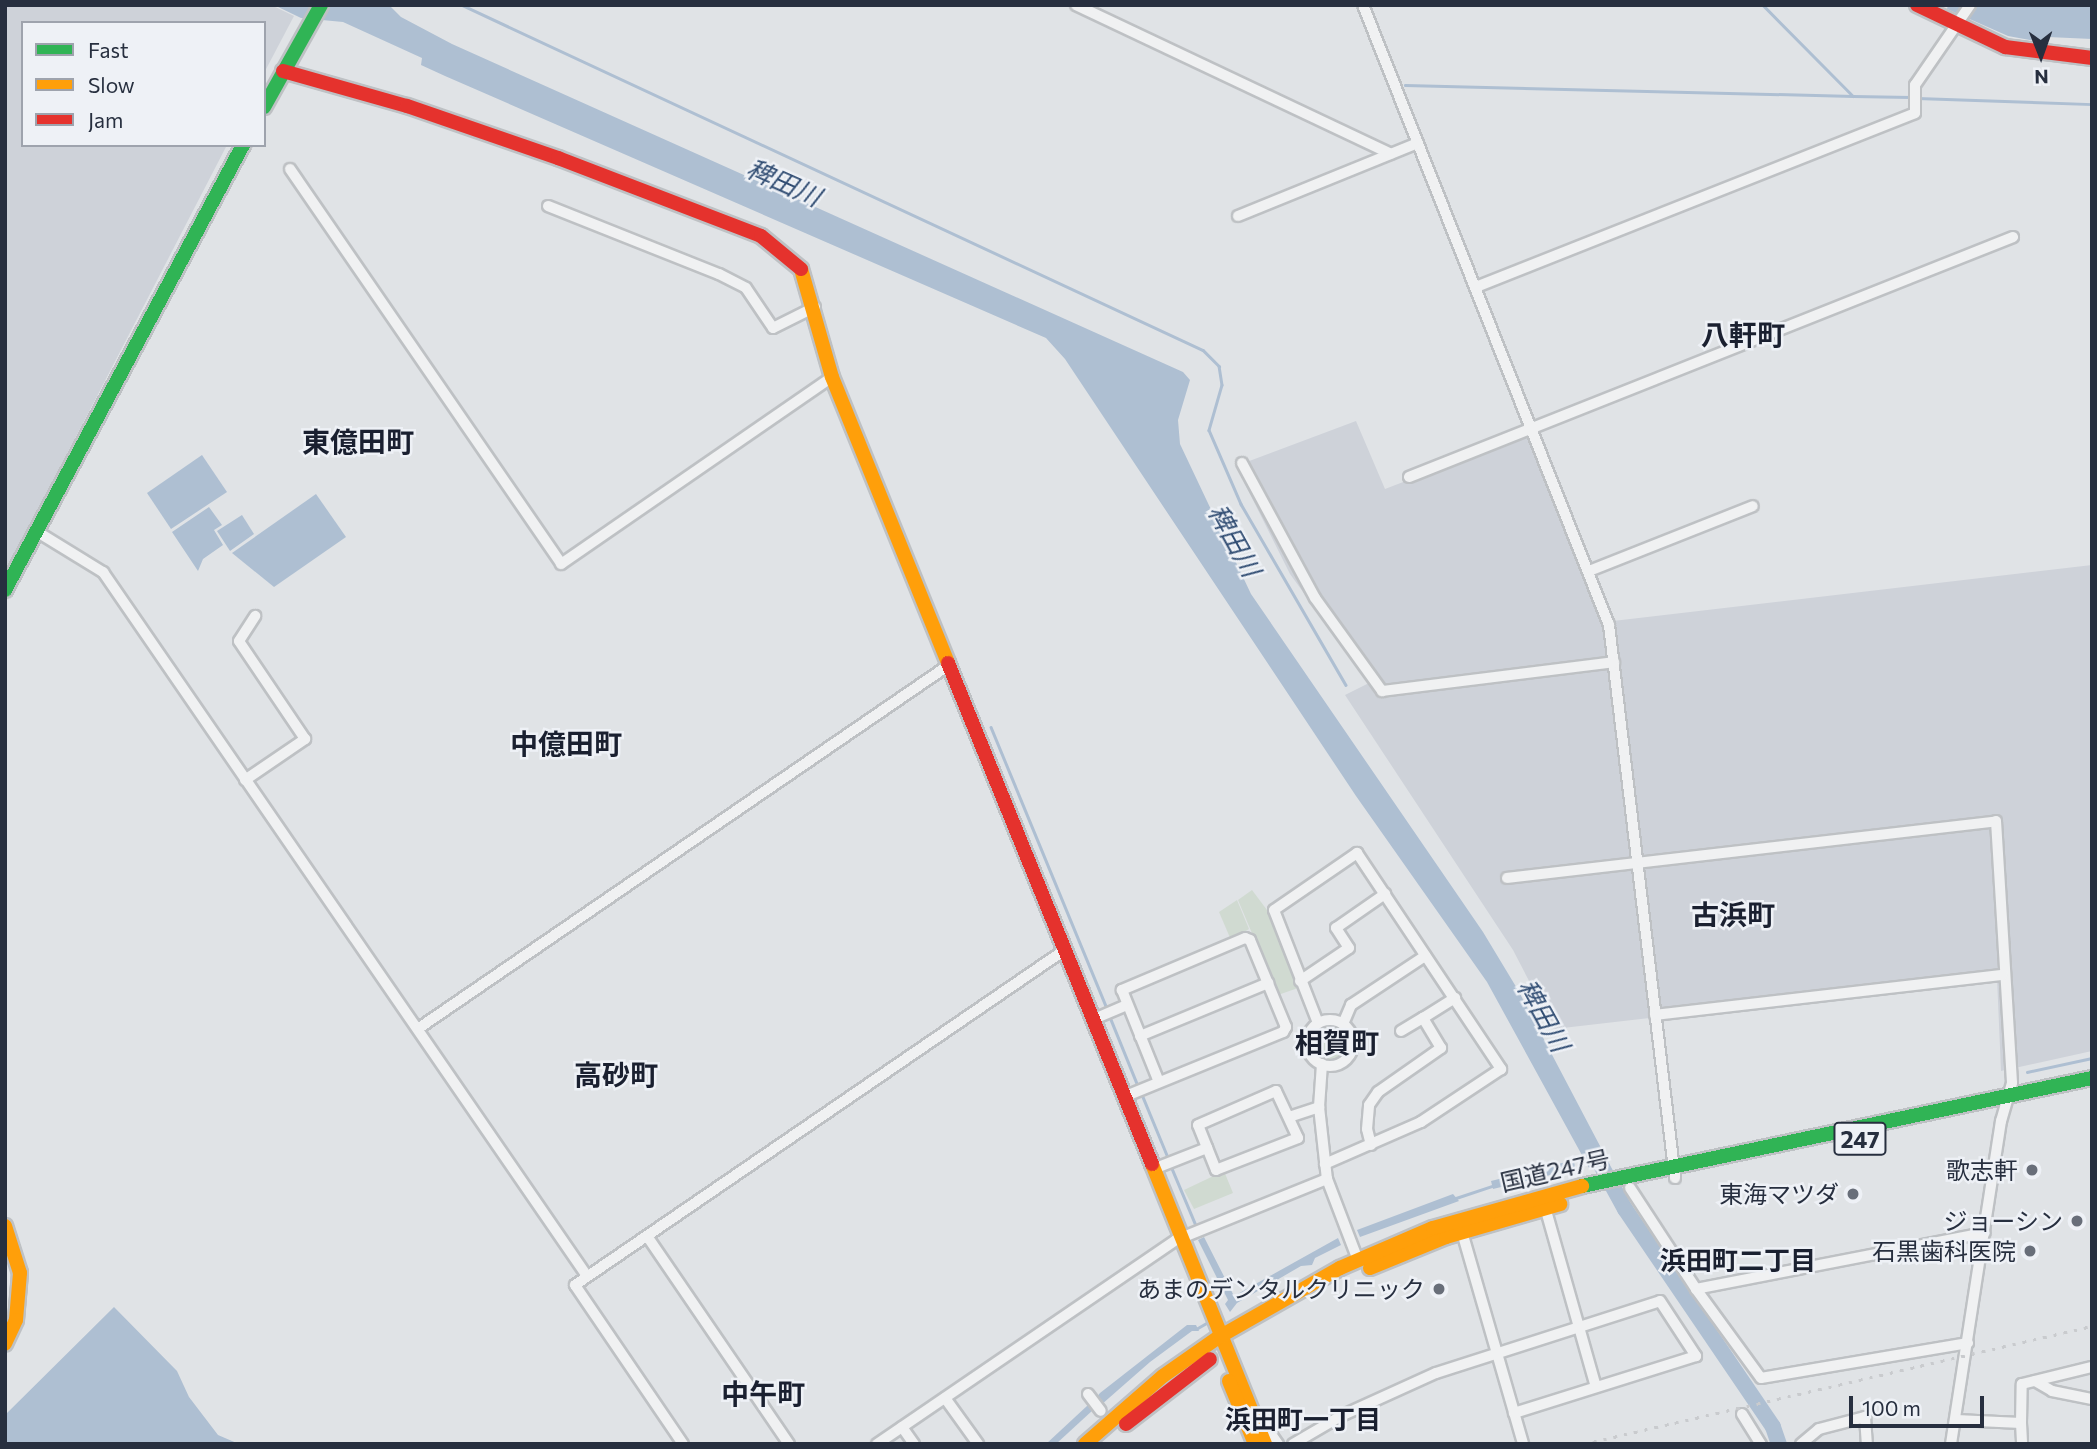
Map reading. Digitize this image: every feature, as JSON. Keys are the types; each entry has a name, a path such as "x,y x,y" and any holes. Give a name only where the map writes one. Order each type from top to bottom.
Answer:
{"main road":[{"path":"266,103 321,5"},
{"path":"1917,5 2020,51 2092,58"},
{"path":"283,71 448,120 767,235 801,268 815,307 832,377 1066,949 1103,1016 1135,1092 1164,1164 1208,1309 1220,1337 1225,1372 1265,1444"},
{"path":"5,590 242,147"},
{"name":"国道247号","path":"1086,1444 1104,1416 1220,1337 1355,1253 1482,1212 1626,1185 1674,1172 2006,1102 2092,1078"},
{"name":"国道247号","path":"2006,1102 2092,1090"},
{"name":"国道247号","path":"1104,1444 1220,1337 1345,1280 1462,1232 1596,1189"},
{"path":"5,1226 20,1273 16,1320 5,1344"},
{"path":"1244,1405 1255,1444"}],"street":[{"path":"1363,5 1609,625 1674,1172"},
{"path":"1476,287 1916,113 1915,85 1960,24 1970,5"},
{"path":"1081,6 1391,154"},
{"path":"1238,216 1418,144"},
{"path":"290,169 561,564 832,377"},
{"path":"548,206 719,274 746,288 773,328 815,307"},
{"path":"1409,477 1533,430 2013,237"},
{"path":"1242,463 1315,598 1382,691 1614,662"},
{"path":"1589,571 1754,506"},
{"path":"36,531 103,572 587,1276"},
{"path":"245,780 305,739 239,641 255,616"},
{"path":"419,1028 949,665"},
{"path":"1507,878 1996,821 2004,1015 2011,1025 2006,1102 1951,1444"},
{"path":"1318,1023 1274,910 1357,853 1501,1069 1421,1122 1325,1164"},
{"path":"1300,981 1349,947 1336,928 1385,894"},
{"path":"1135,1092 1283,1032 1286,1027 1250,940 1245,938 1124,987 1127,1005 1159,1082"},
{"path":"683,1444 575,1285 1066,949"},
{"path":"1343,1024 1351,1005 1425,956"},
{"path":"1655,1015 2003,975"},
{"path":"1140,1036 1268,984"},
{"path":"1401,1031 1455,998"},
{"path":"1103,1016 1127,1005"},
{"path":"1371,1145 1367,1117 1378,1092 1441,1048 1423,1018"},
{"path":"1322,1064 1338,1064 1349,1055 1353,1040 1343,1024 1333,1020 1318,1023 1309,1034 1308,1048 1322,1064 1319,1107 1326,1179 1355,1253"},
{"path":"1276,1091 1297,1138 1216,1170 1208,1148 1198,1125 1276,1091"},
{"path":"1289,1117 1319,1107"},
{"path":"1164,1164 1208,1148"},
{"path":"877,1444 1186,1237 1326,1179"},
{"path":"1626,1185 1696,1289 1761,1378 1968,1343"},
{"path":"1545,1207 1596,1388"},
{"path":"1462,1232 1523,1444"},
{"path":"1696,1289 1985,1233"},
{"path":"647,1236 789,1444"},
{"path":"1293,1444 1340,1416 1496,1350 1660,1301 1696,1356 1514,1413"},
{"path":"2022,1444 2022,1384 2092,1367"},
{"path":"2035,1381 2052,1391 2092,1399"},
{"path":"1088,1394 1104,1416"},
{"path":"945,1398 975,1443"},
{"path":"1244,1405 1246,1444"},
{"path":"1244,1405 1278,1444"},
{"path":"1742,1414 1761,1444"},
{"path":"1801,1444 1819,1429 1864,1417 1867,1444"},
{"path":"1955,1420 2021,1423"},
{"path":"902,1427 915,1444"}],"shaded area":[{"path":"5,5 271,5 294,16 266,69 266,21 21,21 21,147 226,147 5,574"},
{"path":"1356,421 1385,489 1538,430 1613,621 2092,565 2092,1051 2001,1071 1997,978 1554,1029 1513,950 1345,695 1369,683 1290,574 1236,466"},
{"path":"1252,890 1270,914 1298,988 1278,995 1238,900"},
{"path":"1237,900 1249,929 1231,940 1219,912"},
{"path":"1330,1025 1344,1030 1349,1044 1344,1058 1330,1063 1316,1058 1311,1044 1316,1030"},
{"path":"1224,1171 1233,1193 1194,1209 1184,1190"}],"water":[{"path":"274,5 389,5 401,17 452,44 1183,372 1190,380 1178,420 1180,444 1251,594 1483,932 1518,990 1610,1165 1589,1168 1487,982 1356,796 1065,359 1046,338 445,76 421,65 422,58 343,22 301,18"},
{"path":"1948,5 2092,5 2092,39 2048,37 2047,43 2008,36 1947,9"},
{"path":"202,455 227,492 171,529 147,493"},
{"path":"316,494 346,537 274,587 232,553"},
{"path":"209,507 222,525 214,530 223,545 203,559 198,571 172,532"},
{"path":"242,515 254,534 230,551 217,531"},
{"path":"1574,1160 1575,1169 1493,1189 1491,1181"},
{"path":"1453,1194 1459,1201 1360,1237 1357,1230"},
{"path":"1204,1237 1234,1296 1338,1238 1341,1245 1315,1258 1312,1265 1301,1266 1237,1303 1230,1312 1225,1304 1228,1300 1198,1240"},
{"path":"114,1307 177,1371 189,1397 218,1435 239,1444 5,1444 5,1415"},
{"path":"1187,1325 1196,1325 1199,1331 1192,1331 1150,1362 1101,1405 1096,1398 1100,1393"},
{"path":"1088,1405 1093,1410 1056,1444 1046,1444"}],"waterway":[{"path":"462,5 1203,350 1219,366 1222,385 1209,430 1241,504 1346,685"},
{"path":"1763,5 1853,96 1910,97"},
{"path":"1405,85 1853,96"},
{"path":"1917,98 2092,104"},
{"path":"991,727 1108,1011"},
{"path":"1110,1017 1138,1086"},
{"path":"2027,1072 2092,1058"},
{"path":"1141,1092 1169,1160"},
{"name":"稗田川","path":"1591,1147 1625,1209 1773,1427 1779,1444"},
{"path":"1171,1166 1197,1228"},
{"path":"1456,1198 1495,1185"},
{"path":"1196,1329 1208,1322"}],"railway":[{"path":"1583,1444 2092,1326"}],"traffic: fast":[{"path":"266,103 321,5"},
{"path":"5,590 242,147"},
{"path":"1582,1186 2092,1078"}],"traffic: slow":[{"path":"801,269 832,377 948,663"},
{"path":"1152,1164 1265,1444"},
{"path":"1085,1444 1163,1376 1219,1337 1340,1268 1433,1228 1582,1186"},
{"path":"1370,1268 1446,1237 1560,1204"},
{"path":"5,1226 20,1273 16,1320 5,1344"},
{"path":"1229,1381 1255,1444"}],"traffic: jam":[{"path":"1917,5 2005,47 2092,58"},
{"path":"283,71 407,106 558,158 761,236 801,269"},
{"path":"948,663 1152,1164"},
{"path":"1126,1424 1210,1359"}],"place":[{"name":"歌志軒","path":"2032,1170"},
{"name":"東海マツダ","path":"1853,1194"},
{"name":"ジョーシン","path":"2077,1221"},
{"name":"石黒歯科医院","path":"2030,1251"},
{"name":"あまのデンタルクリニック","path":"1439,1289"}],"district":[{"name":"八軒町","path":"1743,334"},
{"name":"東億田町","path":"358,441"},
{"name":"中億田町","path":"566,743"},
{"name":"古浜町","path":"1733,914"},
{"name":"相賀町","path":"1337,1042"},
{"name":"高砂町","path":"616,1074"},
{"name":"浜田町二丁目","path":"1738,1260"},
{"name":"中午町","path":"763,1393"},
{"name":"浜田町一丁目","path":"1303,1419"}]}
